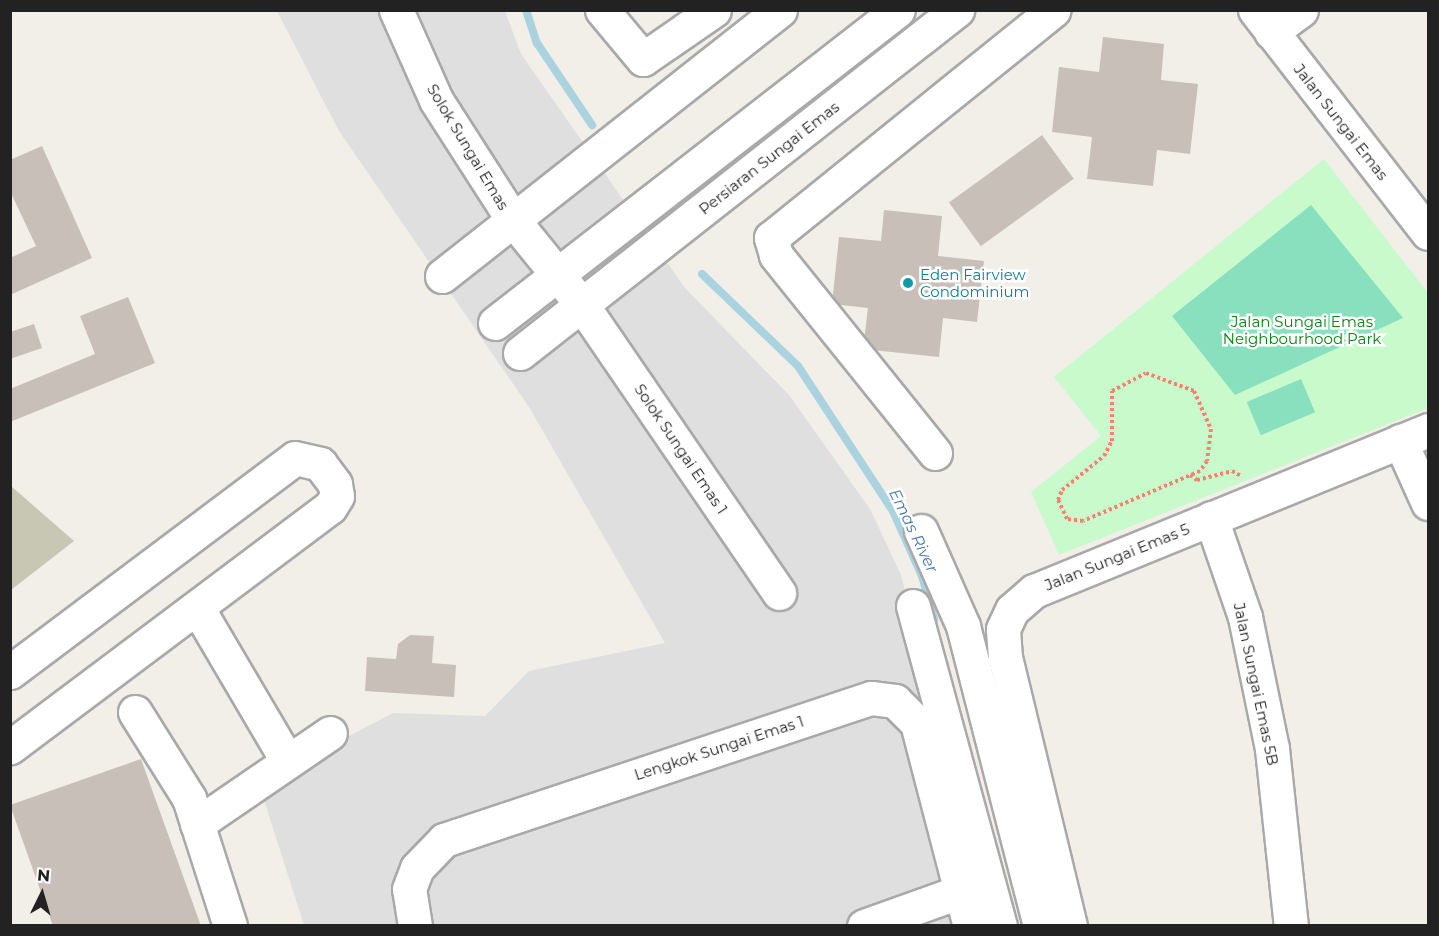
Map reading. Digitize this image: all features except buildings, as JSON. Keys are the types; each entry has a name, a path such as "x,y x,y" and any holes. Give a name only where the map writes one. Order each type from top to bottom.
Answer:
{"street":[{"name":"Solok Sungai Emas","path":"396,10 436,100 513,220 582,305"},
{"path":"602,10 643,59 714,10"},
{"path":"442,276 780,10"},
{"path":"495,323 898,10"},
{"name":"Persiaran Sungai Emas","path":"520,353 957,10"},
{"path":"935,453 776,255 771,238 1054,10"},
{"path":"1263,21 1301,10"},
{"name":"Jalan Sungai Emas","path":"1263,21 1427,228"},
{"name":"Solok Sungai Emas 1","path":"582,305 779,593"},
{"path":"1414,436 1428,503"},
{"name":"Jalan Sungai Emas 5","path":"1070,926 1005,658 1003,629 1012,610 1034,591 1414,436"},
{"path":"10,672 295,458 320,464 335,484 337,496 330,507 198,609 10,747"},
{"name":"Jalan Sungai Emas 5B","path":"1211,518 1245,617 1272,749 1291,926"},
{"path":"921,531 963,626 1040,926"},
{"path":"913,606 1000,926"},
{"path":"198,609 287,760"},
{"name":"Lengkok Sungai Emas 1","path":"415,926 409,889 417,868 444,840 871,698 894,701 917,723 962,891"},
{"path":"135,712 189,798 230,926"},
{"path":"197,824 287,760 330,733"},
{"path":"864,926 962,891 970,926"}],"path":[{"path":"1146,373 1179,382 1205,408 1213,445 1200,471 1190,475 1083,521 1066,519 1059,510 1062,490 1104,456 1112,441 1112,391 1146,373"},
{"path":"1190,475 1197,480 1232,471 1240,475"}],"shaded area":[{"path":"277,11 505,11 521,54 685,288 789,395 870,509 901,575 991,925 304,925 262,794 292,766 393,713 485,716 529,671 665,643 529,407 339,131"},
{"path":"11,486 74,541 11,590"}],"green space":[{"name":"Jalan Sungai Emas Neighbourhood Park","path":"1324,159 1428,293 1428,408 1059,555 1031,492 1101,436 1054,377"},
{"path":"1311,205 1403,318 1235,395 1172,316"},
{"path":"1301,379 1315,412 1261,435 1247,402"}],"waterway":[{"name":"Emas River","path":"526,10 537,43 592,125"},
{"name":"Emas River","path":"702,274 798,366 893,511 922,576 934,619"}],"place":[{"name":"Eden Fairview Condominium","path":"908,283"}]}
